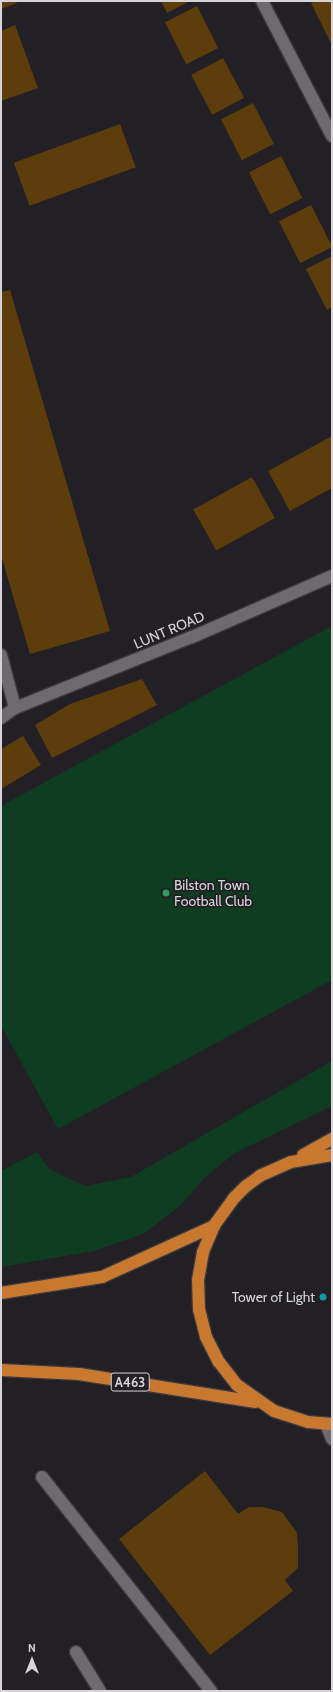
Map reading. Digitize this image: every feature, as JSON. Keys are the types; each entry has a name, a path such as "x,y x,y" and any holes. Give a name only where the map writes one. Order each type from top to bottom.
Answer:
{"highway":[{"path":"329,1424 291,1418 259,1403 237,1384 223,1368 212,1350 202,1323 198,1280 203,1252 214,1226 234,1198 246,1186 260,1176 291,1162 332,1139"},
{"path":"291,1162 332,1156"},
{"path":"1,1293 102,1277 214,1226"},
{"name":"A463","path":"1,1370 79,1374 259,1403"}],"street":[{"path":"262,1 332,136"},
{"name":"LUNT ROAD","path":"1,718 15,708 177,643 332,576"},
{"path":"1,655 15,708"},
{"path":"329,1424 332,1439"},
{"path":"42,1477 211,1691"},
{"path":"76,1652 100,1691"}],"green space":[{"name":"Bilston Town Football Club","path":"330,627 332,631 332,980 58,1129 1,1026 1,806"},
{"path":"332,1061 332,1106 235,1153 204,1178 181,1205 145,1233 94,1251 1,1267 1,1171 37,1152 49,1169 85,1186 131,1177"}],"building":[{"path":"1,1 16,1 17,3 1,9"},
{"path":"161,1 190,1 167,13"},
{"path":"315,1 332,1 332,45 311,3"},
{"path":"197,6 218,48 186,64 165,22"},
{"path":"15,25 38,88 1,101 1,31"},
{"path":"223,58 244,98 212,115 191,75"},
{"path":"253,103 274,144 242,160 221,119"},
{"path":"120,124 136,167 30,206 14,163"},
{"path":"281,156 302,198 270,214 249,172"},
{"path":"311,205 332,247 300,263 279,221"},
{"path":"332,256 332,307 327,310 306,269"},
{"path":"10,290 110,631 30,654 1,555 1,292"},
{"path":"332,436 332,488 290,511 268,471"},
{"path":"252,477 275,518 216,551 193,509"},
{"path":"142,679 157,705 52,758 35,725 70,704"},
{"path":"23,736 41,765 1,789 1,749"},
{"path":"205,1471 238,1514 249,1507 263,1507 282,1512 297,1533 298,1547 298,1568 285,1580 293,1591 210,1655 119,1539"}],"place":[{"name":"Bilston Town Football Club","path":"166,893"},
{"name":"Tower of Light","path":"323,1297"}]}
